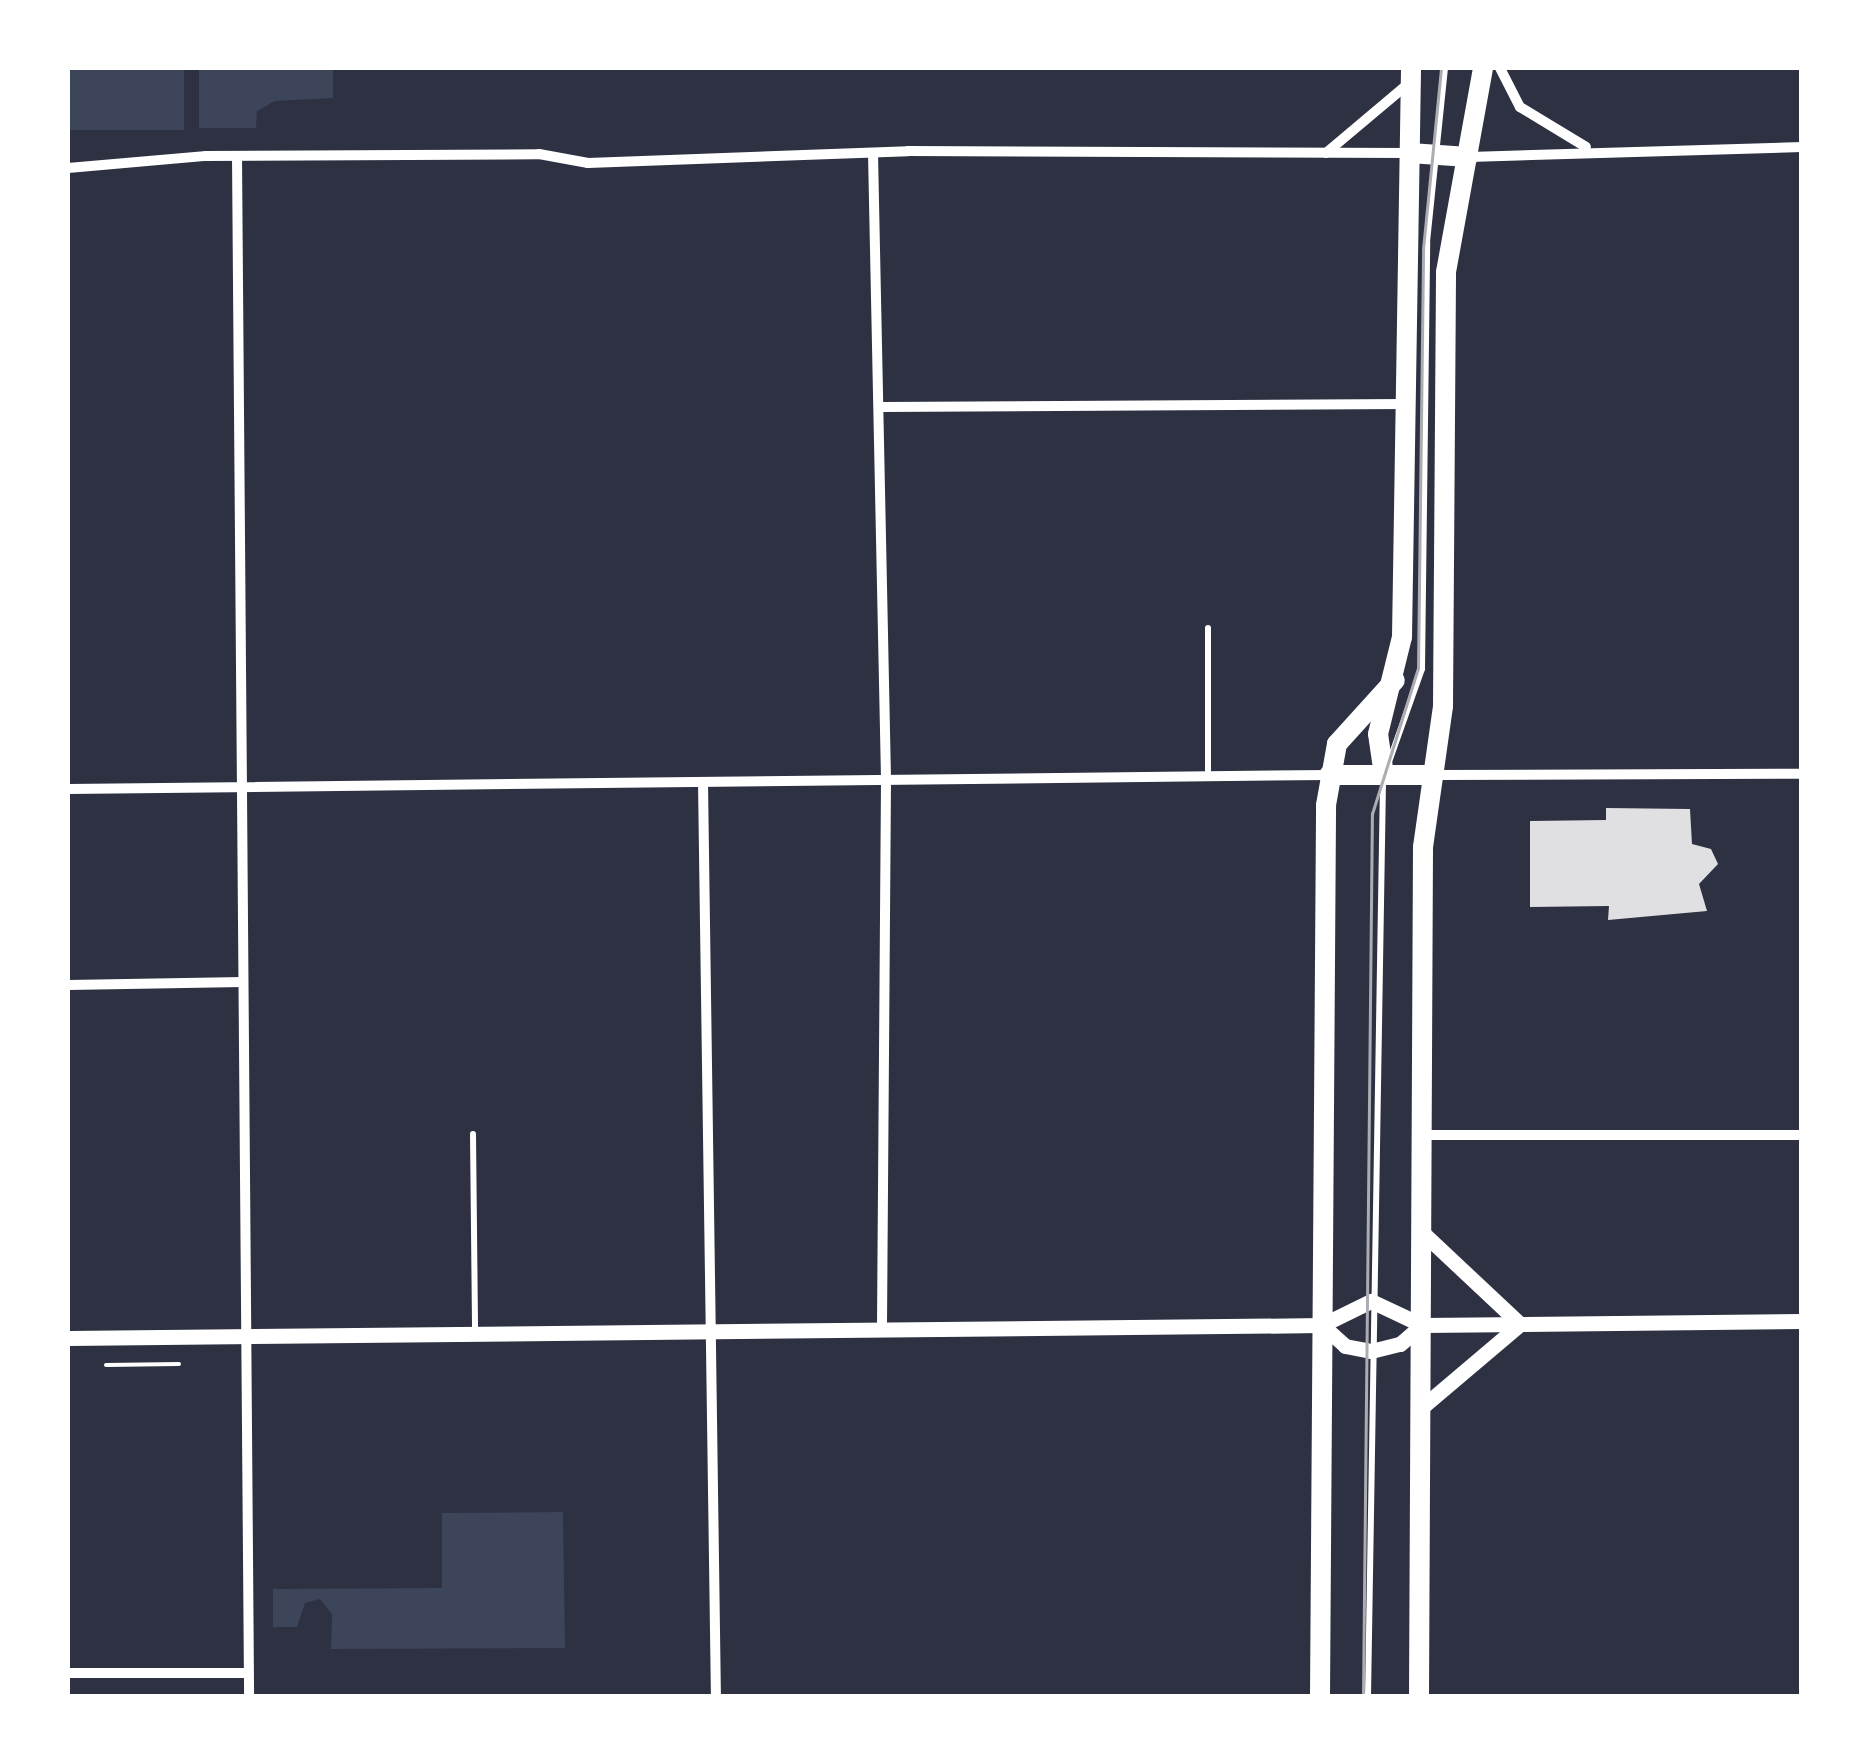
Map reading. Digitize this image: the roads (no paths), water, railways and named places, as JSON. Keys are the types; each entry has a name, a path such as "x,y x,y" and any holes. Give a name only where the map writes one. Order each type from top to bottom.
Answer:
{"main road":[{"path":"1419,1696 1423,847 1443,706 1451,237 1483,68"},
{"path":"1384,775 1378,734 1394,680 1406,404 1411,74"},
{"path":"1410,153 1468,157"},
{"path":"1320,1696 1329,776 1342,736 1394,680"},
{"path":"1329,776 1434,775"}],"street":[{"path":"1500,68 1534,119 1592,149"},
{"path":"1321,156 1411,74"},
{"path":"1468,157 1592,149 1802,147"},
{"path":"68,168 237,156 676,163 873,153 1197,148 1321,156 1410,153"},
{"path":"873,153 882,407 886,780 882,1330"},
{"path":"237,156 249,1696"},
{"path":"882,407 1406,404"},
{"path":"1434,775 1802,774"},
{"path":"68,789 1329,776"},
{"path":"703,782 716,1696"},
{"path":"68,985 243,982"},
{"path":"1423,1135 1802,1135"},
{"path":"1423,1233 1520,1324"},
{"path":"68,1338 1322,1326 1371,1301 1422,1325 1802,1320"},
{"path":"1421,1408 1520,1324"},
{"path":"1322,1326 1337,1342 1371,1352 1422,1325"},
{"path":"68,1673 248,1673"}],"lane":[{"path":"1368,1696 1376,816 1384,775 1422,668 1426,260 1445,72"},
{"path":"1208,628 1208,777"},
{"path":"473,1134 475,1334"}],"tram line":[{"path":"1363,1696 1372,814 1418,668 1423,249 1441,68"}]}
